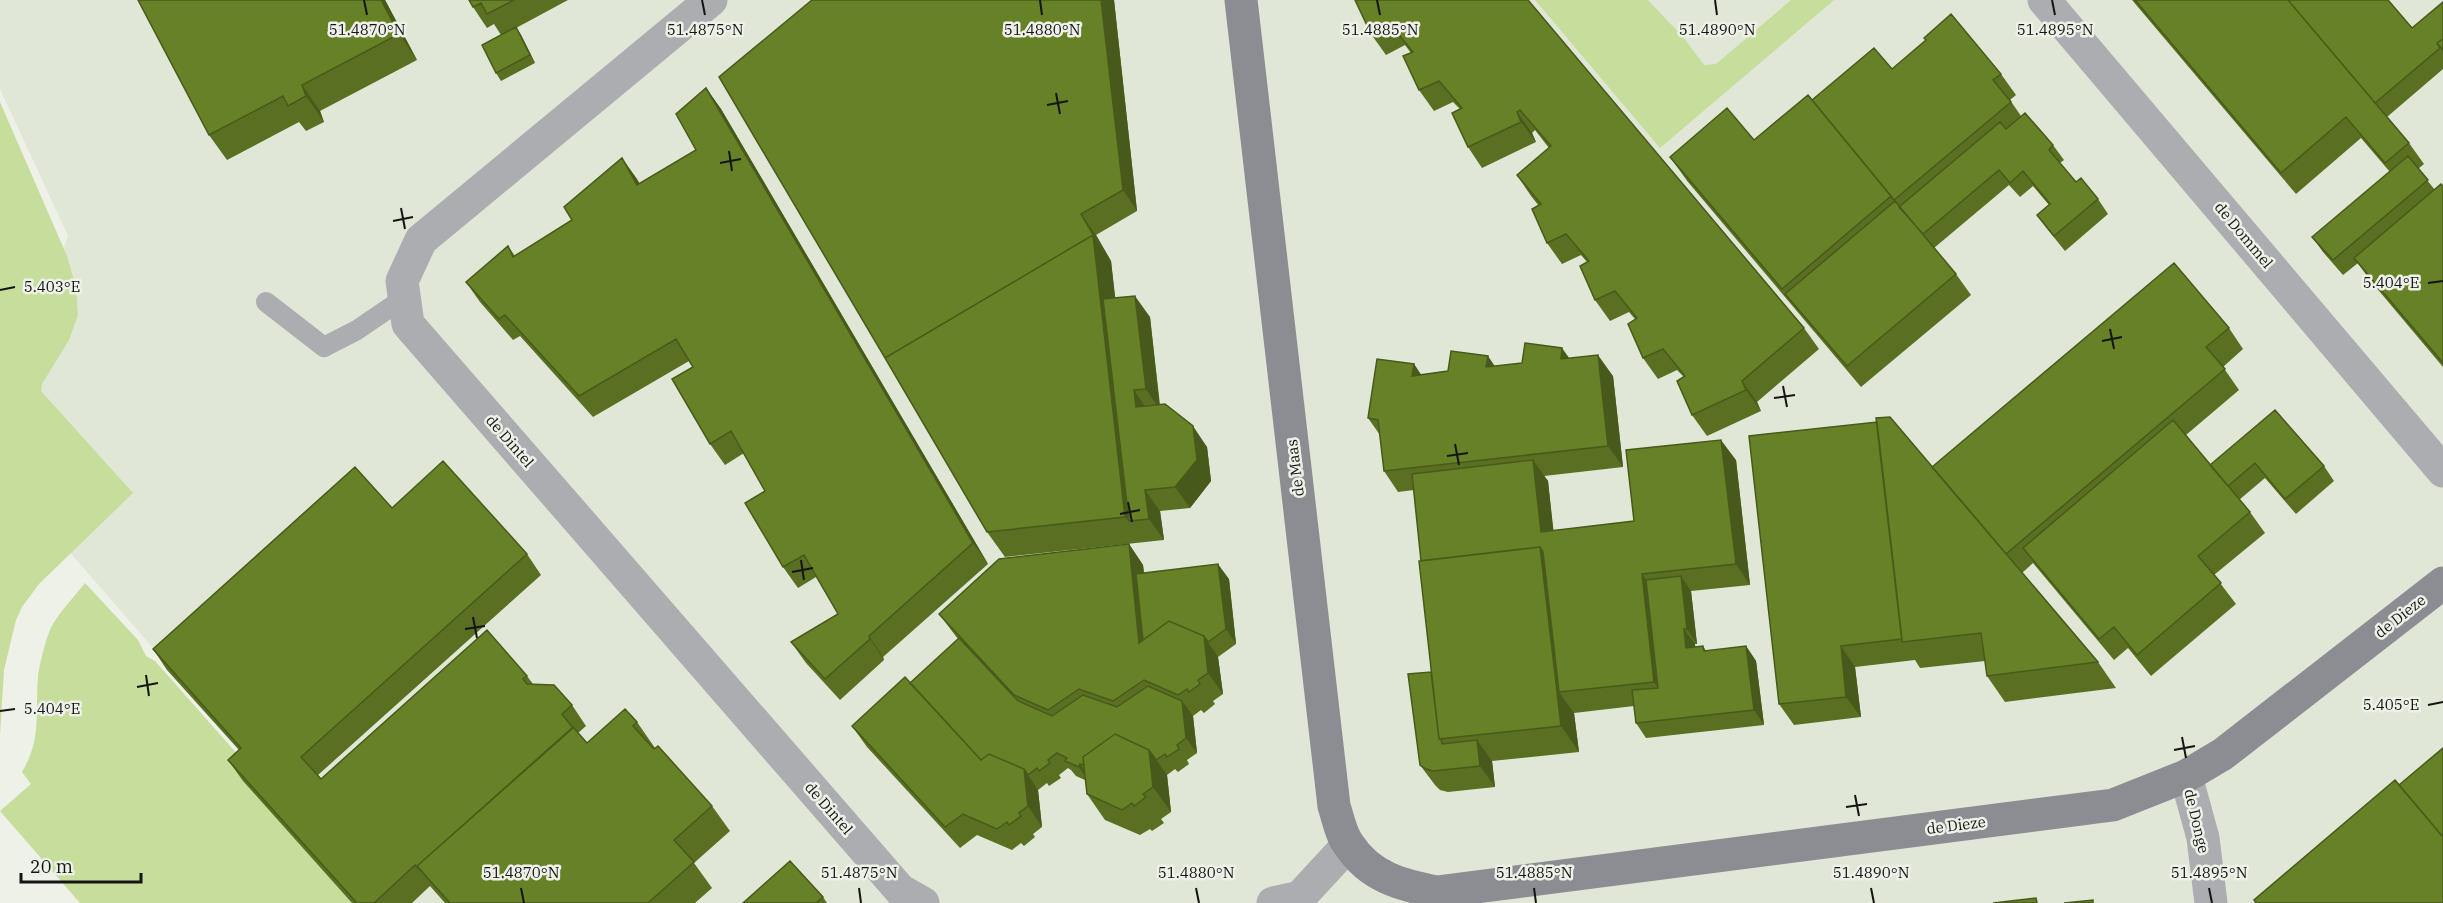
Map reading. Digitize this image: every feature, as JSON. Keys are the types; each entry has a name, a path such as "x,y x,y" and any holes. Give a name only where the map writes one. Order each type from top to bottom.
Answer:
{"street":[{"name":"de Maas","path":"1241,0 1334,806 1348,845 1397,894"},
{"name":"de Dommel","path":"2044,0 2443,471"},
{"name":"de Dintel","path":"707,1 421,240 402,281 408,324 900,890 923,903"},
{"name":"de Dieze","path":"1397,894 1437,892 2113,804 2186,776 2223,754 2443,583"},
{"name":"de Donge","path":"2186,776 2203,838 2211,903"},
{"path":"1273,903 1300,897 1348,845"}],"lane":[{"path":"266,302 324,347 357,330 404,298"}],"shaded area":[{"path":"0,0 2443,0 2443,903 375,903 53,533 24,370 68,236 0,89"}],"green space":[{"path":"1535,0 1648,0 1684,38 1704,65 1716,64 1791,0 1834,0 1660,148"},
{"path":"0,102 67,256 76,287 78,315 69,340 42,384 41,391 133,493 39,584 22,607 16,620 4,670 0,735"},
{"path":"85,583 138,640 146,656 155,661 369,903 80,903 0,811 31,784 22,772 33,748 38,677 48,635 64,608"}],"building":[{"path":"138,0 381,0 399,34 302,85 306,96 288,106 283,96 209,135"},
{"path":"469,0 514,0 487,14 481,3 473,7"},
{"path":"812,0 1101,0 1123,190 1081,214 1096,240 1093,235 885,358 719,77"},
{"path":"1355,0 1528,0 1804,328 1742,381 1746,390 1692,415 1677,381 1685,376 1663,349 1643,358 1628,324 1637,318 1615,291 1595,300 1580,266 1589,261 1566,234 1547,243 1532,209 1541,204 1517,175 1551,146 1520,110 1517,112 1521,122 1468,147 1452,113 1462,108 1439,81 1419,90 1403,56 1413,52 1390,24 1371,34"},
{"path":"2135,0 2288,0 2409,143 2385,163 2346,117 2281,173"},
{"path":"2288,0 2388,0 2412,28 2443,2 2443,39 2437,43 2440,48 2375,103"},
{"path":"1951,14 2001,74 1993,80 2011,102 1894,200 1812,100 1874,48 1892,69 1926,40 1924,38"},
{"path":"516,27 530,55 496,73 482,45"},
{"path":"2443,39 2443,50 2437,43"},
{"path":"706,88 973,543 869,636 870,639 825,679 791,642 838,614 804,555 783,567 745,503 765,491 731,431 710,444 672,379 693,367 676,339 579,396 505,315 499,319 466,282 508,246 513,257 572,220 564,207 622,158 637,185 696,150 676,114"},
{"path":"1808,95 1891,196 1782,289 1670,157 1727,108 1754,140"},
{"path":"2025,113 2053,145 2049,150 2076,182 2081,178 2098,199 2054,236 2037,215 2050,204 2023,171 2010,183 1999,170 1923,234 1899,207 2000,122 2006,129"},
{"path":"2408,156 2428,180 2333,260 2312,237"},
{"path":"2441,184 2443,186 2443,363 2354,258"},
{"path":"1895,201 1956,274 1847,366 1785,294"},
{"path":"1093,235 1125,517 987,532 885,358"},
{"path":"2174,263 2229,328 2206,347 2225,369 2006,554 1932,467"},
{"path":"1135,296 1146,389 1134,390 1136,407 1165,404 1193,426 1197,460 1175,487 1145,490 1149,519 1129,521 1103,299"},
{"path":"1525,343 1562,348 1561,359 1598,355 1608,446 1384,471 1378,420 1368,418 1377,359 1414,364 1412,376 1448,371 1451,351 1488,356 1486,367 1522,363"},
{"path":"2275,410 2324,466 2285,499 2255,463 2228,486 2210,465"},
{"path":"1890,417 2098,662 1987,676 1981,633 1902,642 1876,418"},
{"path":"2173,420 2250,512 2198,556 2221,583 2137,655 2114,627 2099,639 2023,548"},
{"path":"1877,422 1902,639 1841,646 1846,697 1779,704 1749,436"},
{"path":"1721,440 1736,564 1642,574 1654,682 1559,692 1543,552 1540,547 1421,561 1412,474 1533,460 1541,532 1634,521 1626,450"},
{"path":"443,461 527,554 301,757 321,779 487,630 527,676 523,679 527,684 554,685 572,705 562,714 573,728 417,866 421,871 415,865 374,903 357,903 228,760 241,748 153,649 355,467 392,508"},
{"path":"1129,544 1139,643 1169,621 1204,636 1208,673 1198,680 1200,684 1189,692 1187,689 1178,695 1144,680 1113,701 1079,689 1048,710 1014,695 939,614 999,559"},
{"path":"1540,547 1561,726 1439,739 1419,561"},
{"path":"1218,564 1226,629 1208,642 1204,636 1169,621 1143,640 1136,574"},
{"path":"1681,576 1687,629 1684,629 1686,648 1703,646 1704,651 1746,646 1754,710 1636,723 1632,690 1658,688 1646,580"},
{"path":"959,638 1018,701 1052,716 1083,695 1117,707 1148,686 1182,701 1186,738 1177,745 1179,749 1167,757 1165,754 1156,760 1149,750 1115,734 1083,757 1084,765 1080,764 1079,767 1065,761 1067,758 1057,753 1048,760 1050,763 1039,771 1037,768 1028,775 1024,769 989,754 981,760 910,683"},
{"path":"1431,672 1439,739 1442,744 1477,740 1480,766 1433,771 1420,765 1408,674"},
{"path":"905,677 981,760 989,754 1024,769 1028,806 1019,813 1021,816 1009,825 1007,822 997,829 963,814 945,827 852,726"},
{"path":"625,709 637,722 633,726 654,749 658,746 712,806 674,840 694,862 648,903 450,903 417,866 573,727 587,743"},
{"path":"1115,734 1149,750 1153,787 1143,794 1146,797 1134,806 1132,803 1122,810 1087,794 1083,757"},
{"path":"2443,748 2443,837 2399,785"},
{"path":"2395,780 2443,837 2443,903 2256,903 2254,900"},
{"path":"790,861 823,897 816,903 743,903"},
{"path":"2036,898 2037,903 1993,903"},
{"path":"2093,900 2093,903 2064,903"}]}
